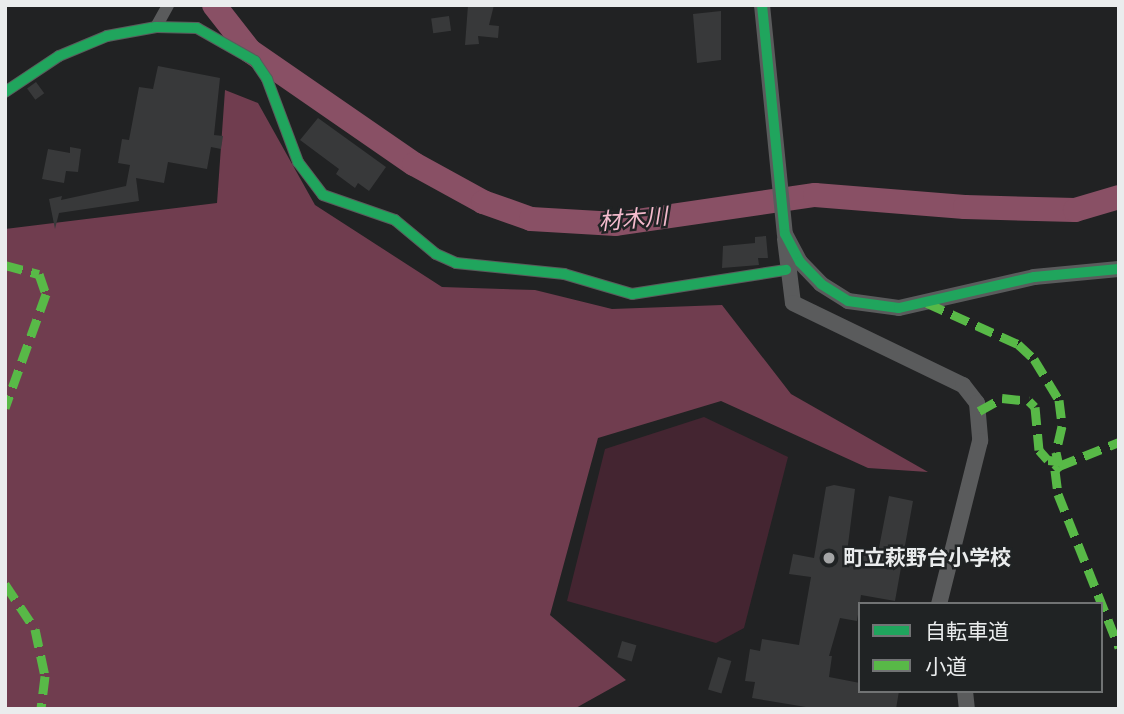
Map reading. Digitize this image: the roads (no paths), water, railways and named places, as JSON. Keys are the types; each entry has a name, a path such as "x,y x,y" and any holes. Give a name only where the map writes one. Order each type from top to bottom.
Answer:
{"street":[{"path":"156,26 168,5"},
{"path":"762,5 773,149 785,234 786,270 793,303 963,385 977,403 980,441 940,602"},
{"path":"5,92 59,56 107,36 156,26 178,25 214,34 255,61 267,79 309,182 323,195 395,220 436,254 456,263 564,274 632,295 786,270"},
{"path":"785,234 800,262 848,302 899,308 1034,277 1119,269"}],"waterway":[{"name":"材木川","path":"214,5 250,51 414,164 483,202 531,219 616,224 815,195 965,207 1075,210 1119,197"}],"place":[{"name":"町立萩野台小学校","path":"829,558"}]}
